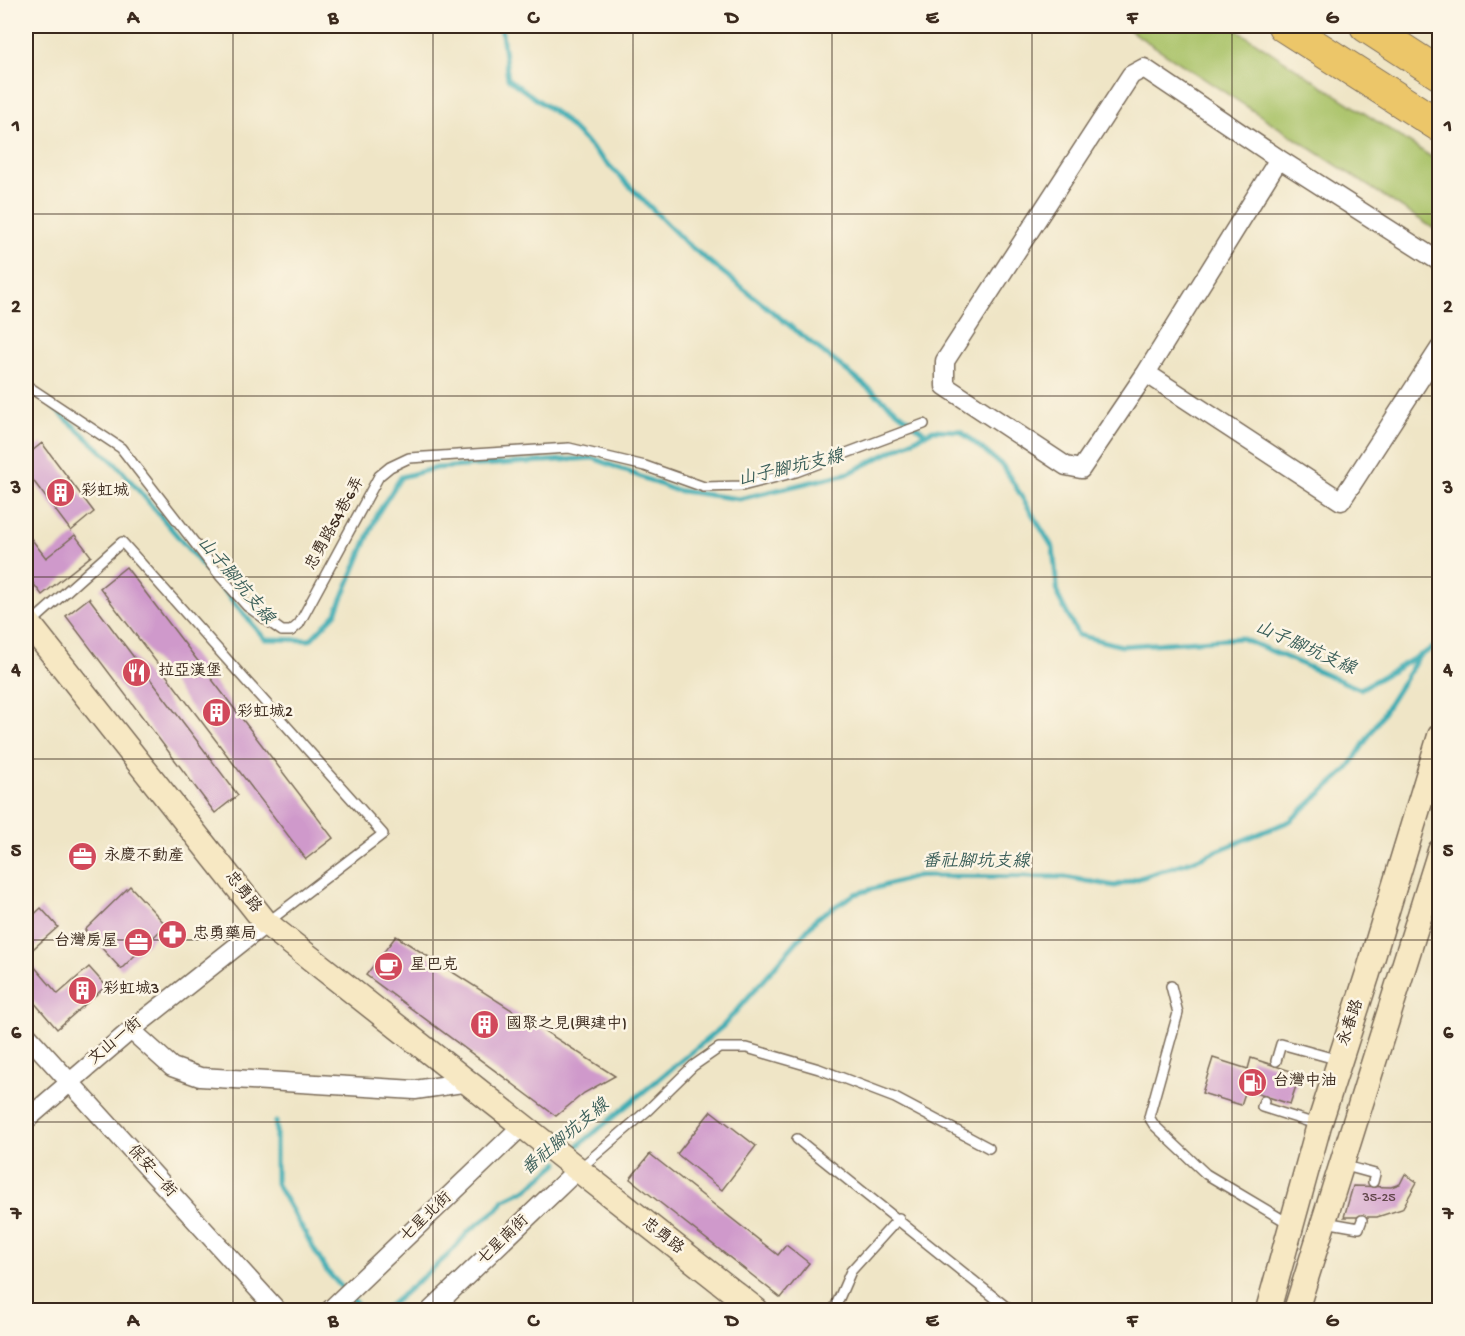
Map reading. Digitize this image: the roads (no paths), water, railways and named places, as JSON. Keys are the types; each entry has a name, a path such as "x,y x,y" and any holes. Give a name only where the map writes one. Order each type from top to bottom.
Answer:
{"highway":[{"path":"1284,26 1440,126"},
{"path":"1366,26 1440,74"}],"street":[{"path":"1279,159 1146,373 1082,468 1065,466 945,386 945,361 1131,75 1144,68 1279,159 1440,262"},
{"path":"1146,373 1341,501 1438,356"},
{"name":"忠勇路","path":"27,624 266,923 756,1311"},
{"name":"永春路","path":"1270,1303 1319,1125 1440,736"},
{"name":"永春路","path":"1296,1311 1440,851"},
{"name":"文山一街","path":"26,1120 131,1030 266,923"},
{"path":"131,1030 172,1067 200,1077 415,1090 469,1082"},
{"name":"保安一街","path":"26,1034 277,1311"},
{"name":"七星北街","path":"330,1311 531,1131"},
{"name":"七星南街","path":"431,1311 573,1166"},
{"path":"1250,1311 1270,1303 1306,1274"}],"lane":[{"name":"忠勇路54巷6弄","path":"26,385 121,448 220,577 247,606 282,632 291,631 299,624 379,476 390,467 409,458 569,448 645,466 704,487 742,486 796,472 924,424"},
{"path":"27,624 122,542 383,834 266,923"},
{"path":"1171,986 1178,1013 1149,1117 1154,1125 1206,1174 1292,1225"},
{"path":"1276,1061 1281,1044 1339,1060"},
{"path":"573,1166 648,1110 693,1066 719,1048 747,1048 819,1069 895,1098 989,1148"},
{"path":"1264,1101 1262,1107 1319,1125"},
{"path":"797,1139 898,1218 1010,1311"},
{"path":"1341,1165 1375,1174 1373,1182"},
{"path":"834,1311 851,1272 898,1218"},
{"path":"1323,1222 1359,1228 1362,1220"}],"waterway":[{"path":"501,26 508,79 560,116 686,243 926,434"},
{"name":"山子腳坑支線","path":"54,408 117,465 265,639 310,640 336,613 378,513 401,477 436,468 593,458 674,490 739,499 849,473 933,430 960,431 1003,466 1053,548 1058,596 1078,635 1122,646 1241,638 1360,689 1440,644"},
{"name":"番社腳坑支線","path":"567,1155 723,1026 818,917 855,894 918,876 1065,877 1115,886 1192,861 1290,821 1348,769 1418,658"},
{"path":"276,1122 276,1183 326,1270 362,1310"},
{"name":"番社腳坑支線","path":"385,1310 447,1256 469,1231 498,1209 504,1200 527,1189 558,1163"}],"place":[{"name":"彩虹城","path":"60,492"},
{"name":"拉亞漢堡","path":"137,672"},
{"name":"彩虹城2","path":"216,713"},
{"name":"永慶不動產","path":"83,857"},
{"name":"忠勇藥局","path":"172,935"},
{"name":"台灣房屋","path":"139,942"},
{"name":"星巴克","path":"389,966"},
{"name":"彩虹城3","path":"82,990"},
{"name":"國聚之見(興建中)","path":"485,1025"},
{"name":"台灣中油","path":"1252,1082"}]}
